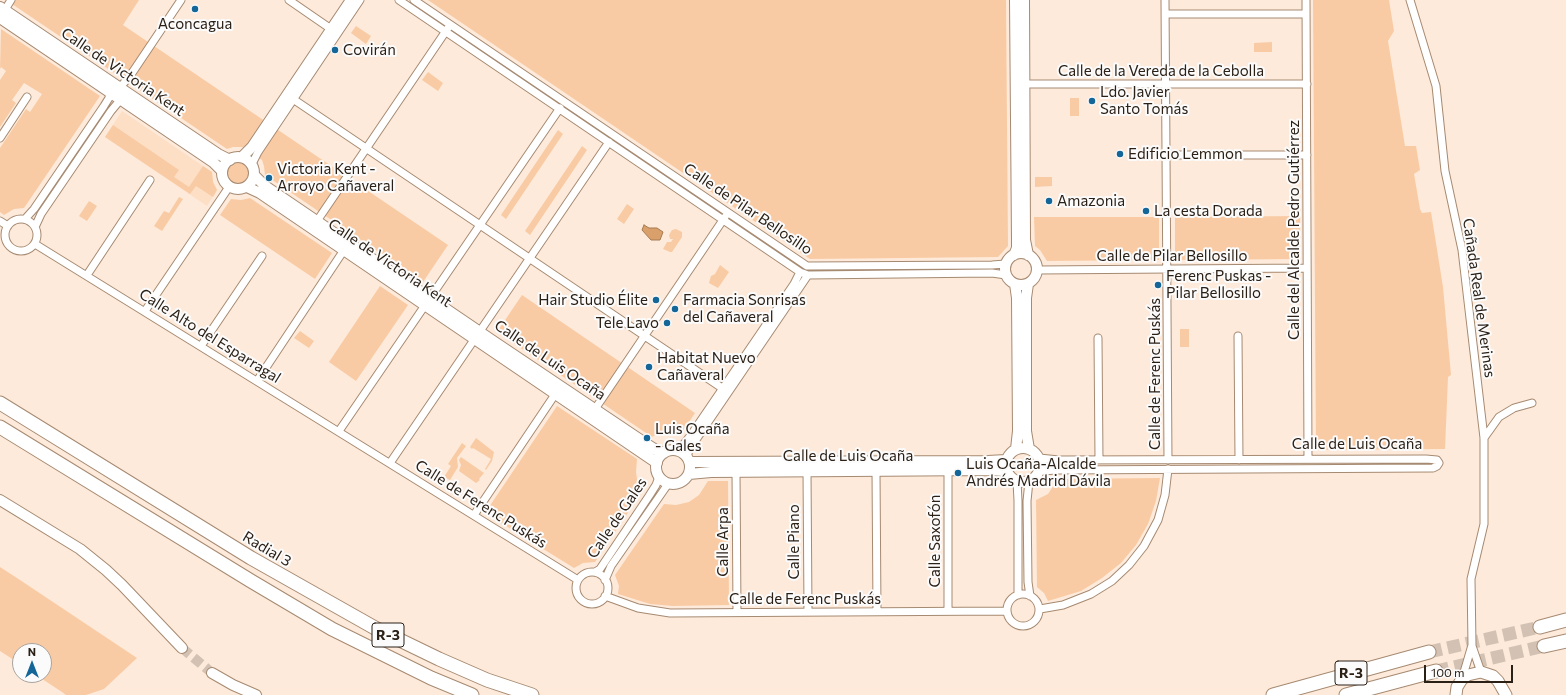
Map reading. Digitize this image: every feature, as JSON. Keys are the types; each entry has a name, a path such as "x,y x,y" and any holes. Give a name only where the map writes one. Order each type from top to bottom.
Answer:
{"highway":[{"name":"Radial 3","path":"0,403 251,558 375,628 487,680 532,695"},
{"name":"R-3","path":"0,427 332,629 431,678 472,695"},
{"path":"1540,627 1566,620"},
{"path":"1544,646 1566,641"},
{"name":"R-3","path":"1273,695 1430,652"},
{"name":"R-3","path":"1346,695 1436,671"}],"main road":[{"path":"242,157 252,147 351,0"},
{"path":"1015,0 1026,240 1028,255"},
{"path":"1014,255 1024,253 1034,259 1038,270 1036,277 1028,284 1015,284 1008,279 1006,275 1006,264 1014,255 1017,240 1020,84 1024,0"},
{"name":"Calle de Victoria Kent","path":"1,13 114,89 230,160"},
{"name":"Calle de Victoria Kent","path":"114,89 121,99 213,162 222,171"},
{"path":"236,157 242,157 252,164 254,176 252,182 247,187 236,189 230,187 223,178 222,171 226,163 230,160 236,157"},
{"name":"Calle de Victoria Kent","path":"254,176 265,186 428,302"},
{"name":"Calle de Victoria Kent","path":"247,187 260,193 344,250 457,321"},
{"path":"1015,284 1017,298 1018,431 1016,449"},
{"path":"1028,284 1026,298 1026,431 1029,449"},
{"name":"Calle de Luis Ocaña","path":"457,321 556,393 657,463"},
{"name":"Calle de Luis Ocaña","path":"477,335 595,408 656,450 664,453"},
{"path":"1016,449 1029,449 1039,458 1039,471 1035,477 1029,481 1017,481 1011,477 1007,471 1006,460 1016,449"},
{"path":"670,450 677,451 688,460 689,474 681,483 672,485 668,484 658,477 656,470 657,463 664,453 670,450"},
{"name":"Calle de Luis Ocaña","path":"688,460 1006,460"},
{"name":"Calle de Luis Ocaña","path":"689,474 697,472 1007,471"},
{"path":"0,500 80,549 106,570 182,648"},
{"path":"1455,694 1462,679 1474,672 1481,672 1493,676 1503,692"},
{"path":"212,673 233,685 256,695"}],"street":[{"path":"1,13 11,0"},
{"path":"25,219 34,209 114,89 122,85 130,76 181,0"},
{"path":"288,0 332,29"},
{"path":"252,164 258,152 360,0"},
{"name":"Calle de Pilar Bellosillo","path":"399,0 800,272 808,275 992,273 1006,275"},
{"name":"Calle de Pilar Bellosillo","path":"414,0 807,266 992,266 1006,264"},
{"name":"Calle de Ferenc Puskás","path":"1165,0 1168,460"},
{"name":"Calle del Alcalde Pedro Gutiérrez","path":"1306,0 1308,459"},
{"name":"Cañada Real de Merinas","path":"1410,0 1436,86 1445,171 1462,250 1484,438 1484,524 1471,579 1472,645"},
{"path":"1165,14 1306,14"},
{"path":"316,221 450,25"},
{"name":"Calle de la Vereda de la Cebolla","path":"1020,84 1307,84"},
{"path":"0,138 27,97"},
{"path":"35,227 41,214 111,111 121,99"},
{"path":"294,99 722,388"},
{"path":"339,431 560,108"},
{"path":"390,463 529,257 609,142"},
{"path":"1166,155 1307,154"},
{"path":"86,275 150,180"},
{"path":"146,311 230,187"},
{"path":"595,408 728,212"},
{"path":"25,219 35,227 38,235 35,244 29,250 15,250 8,245 5,234 8,226 17,220 25,219"},
{"path":"0,221 8,226"},
{"name":"Calle Alto del Esparragal","path":"35,244 370,450"},
{"path":"257,381 344,250"},
{"path":"201,346 262,256"},
{"name":"Calle de Pilar Bellosillo","path":"1038,270 1307,268"},
{"path":"677,451 683,445 794,284 800,272"},
{"path":"688,460 689,450 808,275"},
{"path":"1238,336 1240,460"},
{"path":"1098,338 1099,460"},
{"path":"474,515 556,393"},
{"path":"1484,438 1499,418 1514,408 1532,403"},
{"name":"Calle de Ferenc Puskás","path":"370,450 578,580"},
{"name":"Calle de Luis Ocaña","path":"1039,458 1046,460 1426,459 1437,460 1439,463 1437,466 1428,468 1039,471"},
{"name":"Calle de Ferenc Puskás","path":"1040,609 1063,605 1087,596 1112,581 1129,564 1144,546 1158,520 1165,495 1168,469"},
{"name":"Calle Saxofón","path":"948,470 948,611"},
{"name":"Calle Piano","path":"807,471 808,612"},
{"path":"876,471 877,612"},
{"name":"Calle Arpa","path":"736,472 737,612"},
{"name":"Calle de Gales","path":"595,572 600,569 649,496 656,485 658,477"},
{"path":"1017,481 1018,595"},
{"path":"1029,481 1027,495 1028,590 1030,596 1038,603 1040,609 1038,617 1033,623 1022,626 1012,621 1007,610 1010,601 1018,595 1030,596"},
{"name":"Calle de Gales","path":"605,580 611,566 668,484"},
{"path":"595,572 605,580 607,588 605,596 602,600 593,604 579,598 576,589 578,580 585,574 595,572"},
{"name":"Calle de Ferenc Puskás","path":"605,596 638,608 658,612 877,612 1007,610"},
{"path":"1472,645 1481,672"},
{"path":"1462,679 1472,645"}],"shaded area":[{"path":"6,0 139,0 123,25 448,245 423,282 265,175 262,160 242,147 227,149"},
{"path":"428,0 1006,0 1008,246 998,257 810,259"},
{"path":"1313,0 1389,0 1394,31 1388,41 1405,146 1416,146 1420,170 1414,174 1420,209 1422,213 1431,212 1443,287 1451,375 1448,377 1445,449 1316,450"},
{"path":"356,26 371,36 366,44 351,33"},
{"path":"1,29 100,96 24,208 14,209 4,215 0,212 0,148 26,109 30,112 42,94 24,83 12,100 16,103 0,127 0,80 6,71 1,67 0,69"},
{"path":"1272,42 1272,52 1254,52 1254,43"},
{"path":"428,72 443,83 438,91 422,80"},
{"path":"1070,98 1079,98 1079,116 1070,116"},
{"path":"122,111 212,172 213,182 217,190 207,206 105,137"},
{"path":"113,125 179,170 174,177 189,187 203,166 212,172 213,182 217,190 213,197 196,186 190,194 105,137"},
{"path":"558,130 563,134 506,219 501,215"},
{"path":"582,146 587,150 530,235 525,231"},
{"path":"238,163 242,164 248,170 248,178 242,184 238,185 234,184 228,178 227,174 228,170 234,164"},
{"path":"1035,177 1052,177 1052,186 1035,187"},
{"path":"179,197 183,199 162,231 154,226 164,211 169,213"},
{"path":"250,198 332,253 315,279 220,215 231,199 241,200"},
{"path":"89,201 97,206 87,221 79,216"},
{"path":"627,204 634,209 624,224 617,219"},
{"path":"1300,216 1300,259 1175,260 1175,217"},
{"path":"1034,217 1159,217 1159,260 1047,261 1040,250 1035,246"},
{"path":"644,225 649,228 657,228 663,232 660,240 651,240 642,230"},
{"path":"676,229 682,232 682,237 672,252 663,249 667,242 671,242 673,239 670,239 669,235 672,230"},
{"path":"720,265 729,272 718,288 709,283 711,276 715,274"},
{"path":"380,286 408,305 356,381 329,362"},
{"path":"522,295 695,413 683,431 663,431 652,437 497,332"},
{"path":"1180,329 1189,329 1189,347 1180,347"},
{"path":"300,331 314,341 309,348 294,338"},
{"path":"557,406 637,459 637,479 643,490 595,562 583,563 574,568 485,513"},
{"path":"476,438 494,452 492,461 486,470 485,469 491,459 470,447"},
{"path":"462,443 466,446 457,458 458,467 450,480 444,477 451,466 448,464"},
{"path":"461,457 484,473 479,479 480,480 476,483 459,471 461,465 459,460"},
{"path":"1160,478 1156,501 1148,524 1136,545 1121,563 1102,578 1081,591 1048,601 1044,593 1037,587 1036,500 1048,494 1058,479"},
{"path":"708,481 728,481 729,605 673,606 650,604 618,594 619,586 615,575 664,504 676,505 689,502 699,495"},
{"path":"0,567 137,658 104,689 86,695 66,695 48,683 52,683 52,643 12,643 12,659 0,651"}],"tunnel":[{"path":"1429,652 1540,627"},
{"path":"1436,671 1544,646"},
{"path":"182,648 212,673"}],"place":[{"name":"Aconcagua","path":"195,9"},
{"name":"Covirán","path":"335,50"},
{"name":"Ldo. Javier Santo Tomás","path":"1092,101"},
{"name":"Edificio Lemmon","path":"1120,154"},
{"name":"Victoria Kent - Arroyo Cañaveral","path":"269,178"},
{"name":"Amazonia","path":"1049,201"},
{"name":"La cesta Dorada","path":"1146,211"},
{"name":"Ferenc Puskas - Pilar Bellosillo","path":"1158,285"},
{"name":"Hair Studio Élite","path":"656,300"},
{"name":"Farmacia Sonrisas del Cañaveral","path":"675,309"},
{"name":"Tele Lavo","path":"667,323"},
{"name":"Habitat Nuevo Cañaveral","path":"649,367"},
{"name":"Luis Ocaña - Gales","path":"647,438"},
{"name":"Luis Ocaña-Alcalde Andrés Madrid Dávila","path":"958,473"}]}
